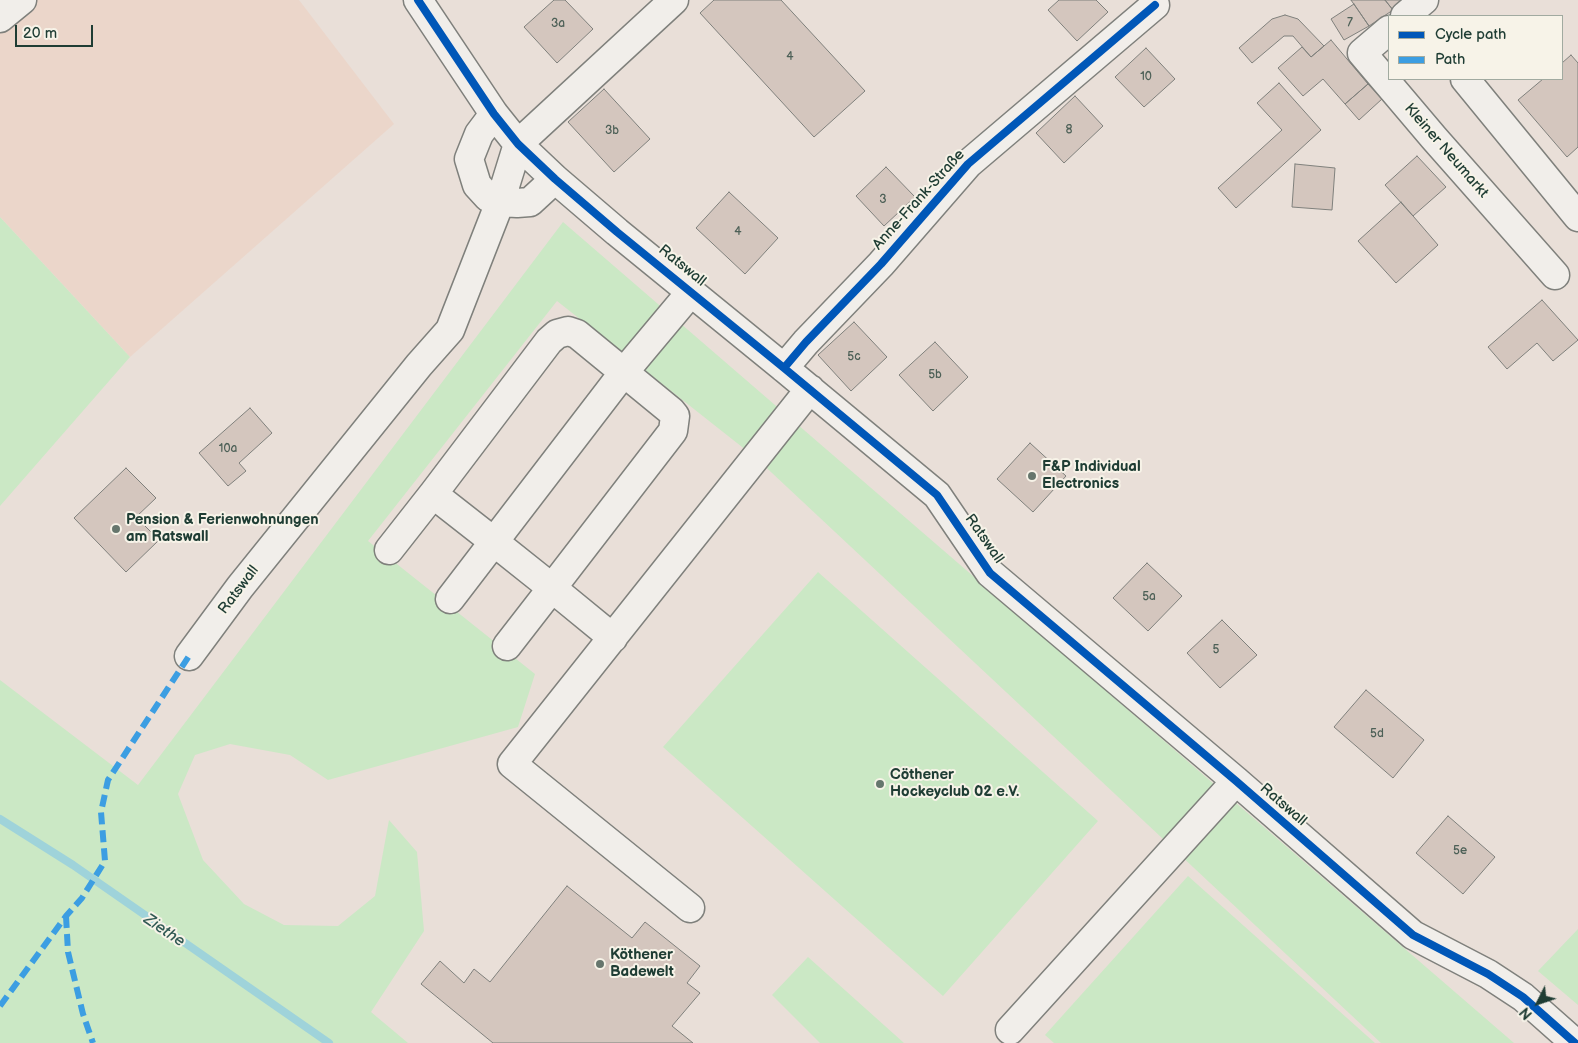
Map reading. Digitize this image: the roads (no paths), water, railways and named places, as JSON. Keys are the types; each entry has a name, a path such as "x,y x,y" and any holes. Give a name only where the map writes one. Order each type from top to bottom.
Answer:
{"street":[{"name":"Ratswall","path":"418,0 494,114 518,144 555,179 937,495 990,573 1413,935 1488,974 1523,997 1575,1043"},
{"path":"518,144 674,0"},
{"name":"Anne-Frank-Straße","path":"784,368 806,342 881,264 968,164 1155,5"},
{"name":"Kleiner Neumarkt","path":"1388,31 1362,53 1554,275"},
{"path":"1466,80 1578,217"},
{"path":"494,114 479,134 469,159 477,185 488,197 500,202 517,204 530,202 555,179"},
{"name":"Ratswall","path":"190,656 246,580 419,365 450,330 500,202 518,144"},
{"path":"450,599 624,372 691,292"},
{"path":"389,550 549,341 558,334 568,331 577,334 624,372 671,411 674,416 673,432 507,646"},
{"path":"690,908 512,764 810,389"},
{"path":"433,494 613,638"},
{"path":"1010,1030 1236,782"}],"waterway":[{"name":"Ziethe","path":"0,819 73,865 329,1043"}],"place":[{"name":"F&P Individual Electronics","path":"1032,476"},
{"name":"Pension & Ferienwohnungen am Ratswall","path":"116,529"},
{"name":"Cöthener Hockeyclub 02 e.V.","path":"880,784"},
{"name":"Köthener Badewelt","path":"600,964"}]}
